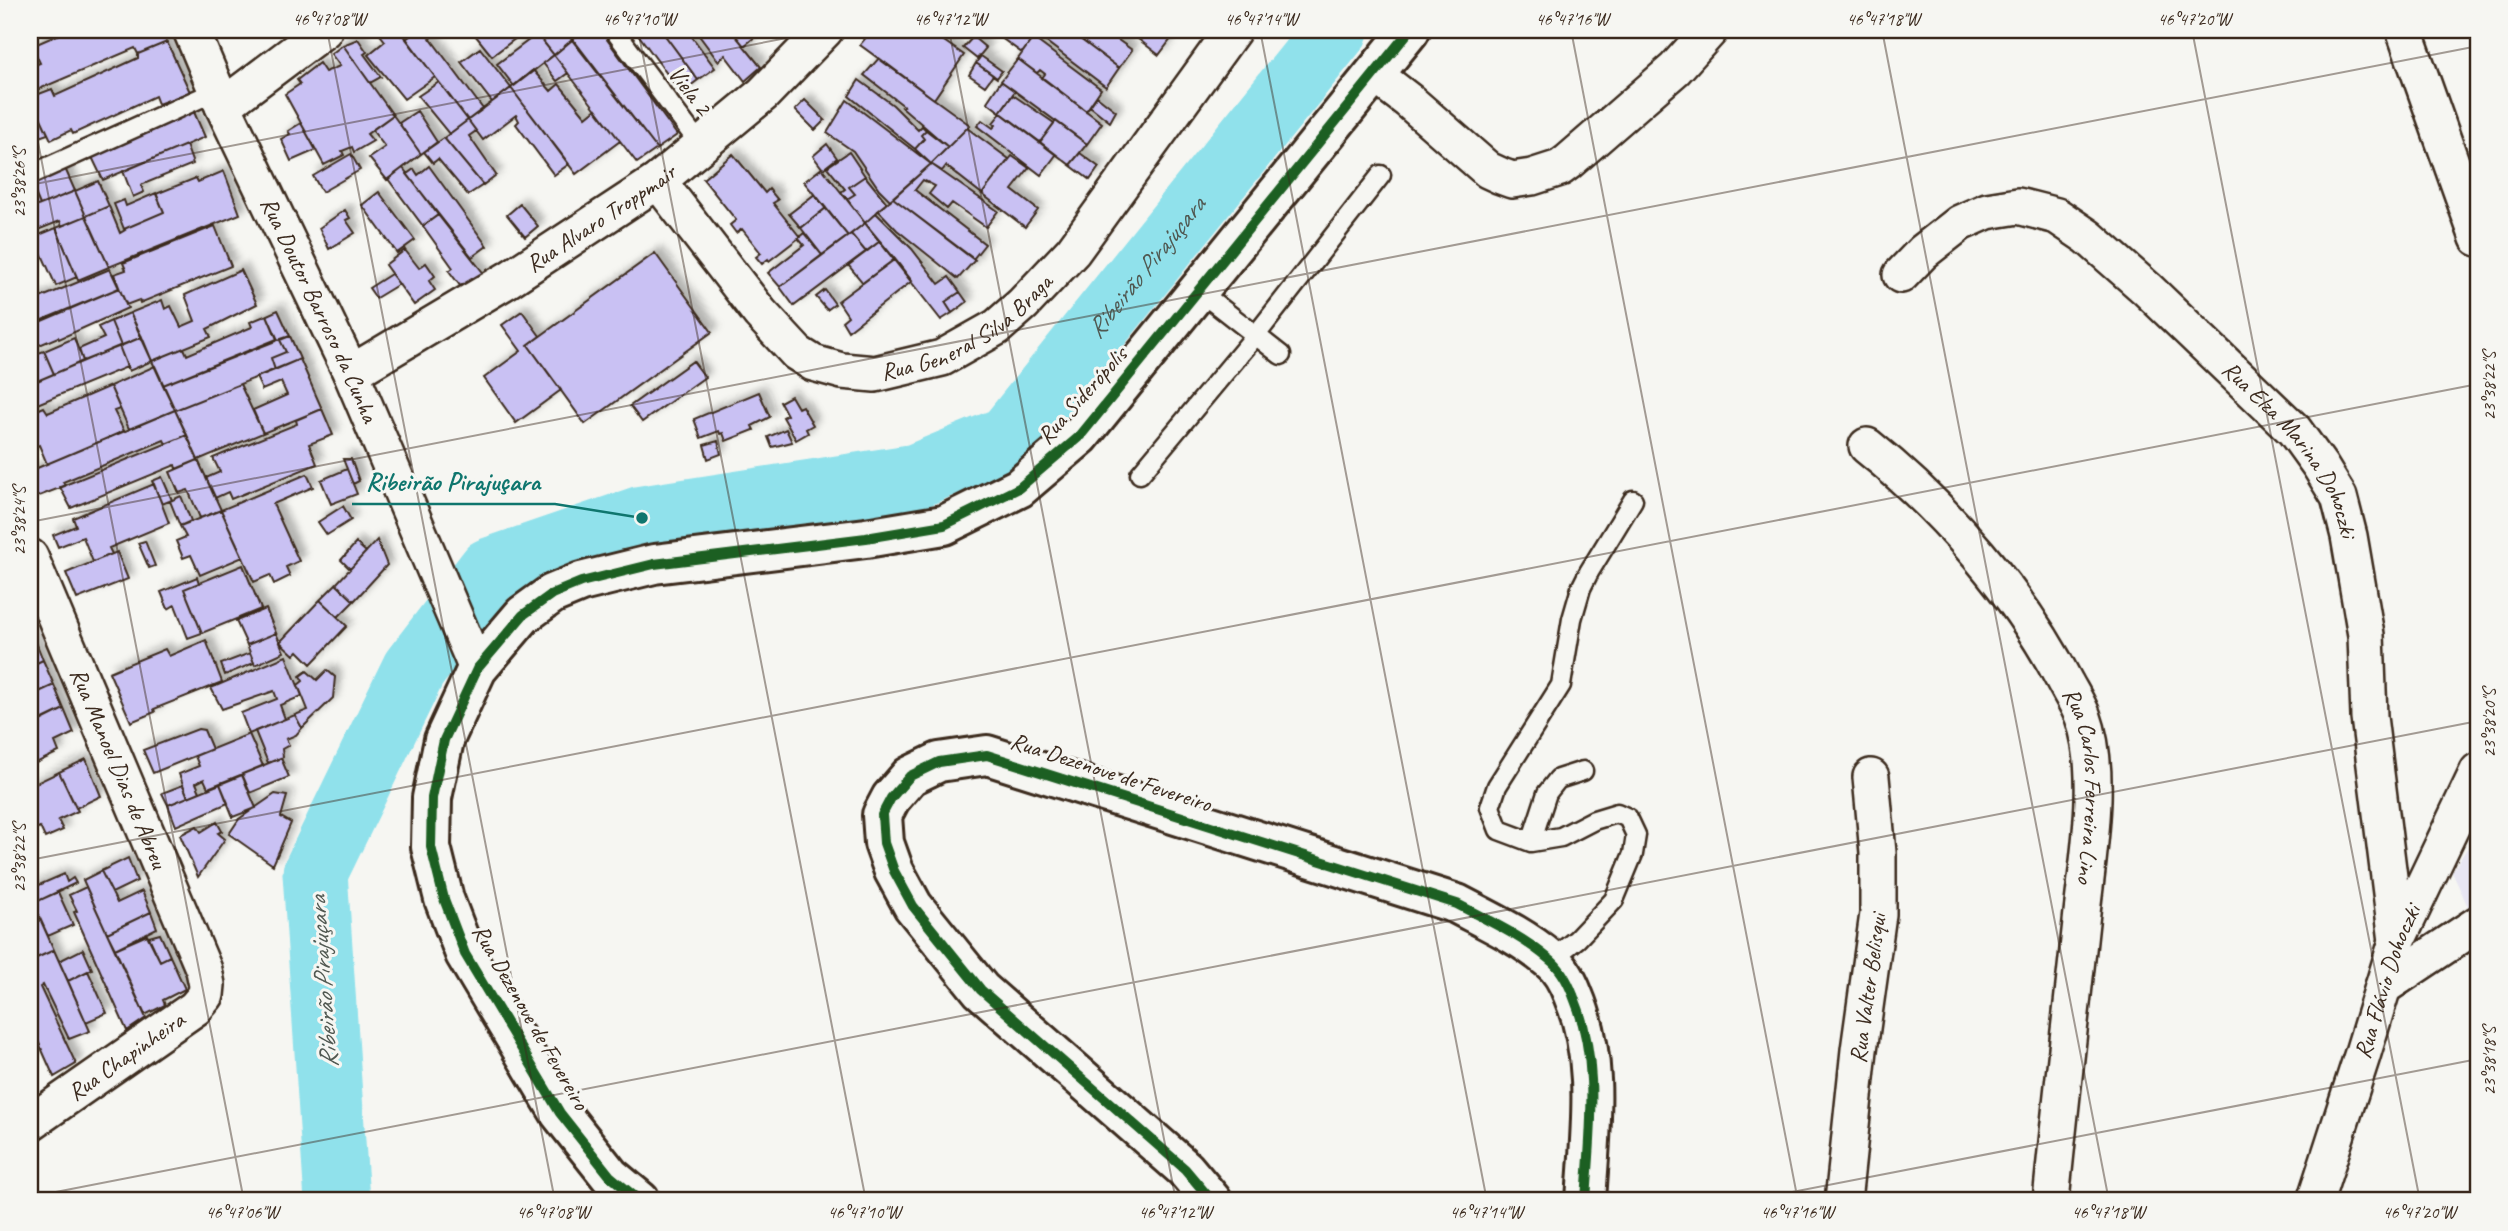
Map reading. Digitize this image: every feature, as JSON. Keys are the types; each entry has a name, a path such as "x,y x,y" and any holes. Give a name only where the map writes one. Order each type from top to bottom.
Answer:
{"street":[{"name":"Rua Doutor Barroso da Cunha","path":"191,30 220,98 351,373 477,669"},
{"path":"220,98 324,30"},
{"name":"Rua Alvaro Troppmair","path":"351,373 509,279 658,181 763,94 825,30"},
{"name":"Rua General Silva Braga","path":"658,181 761,313 797,353 813,363 842,371 875,374 942,358 997,327 1023,304 1073,251 1233,30"},
{"name":"Rua Siderópolis","path":"477,669 523,615 552,594 581,582 654,564 866,538 944,524 1019,488 1080,436 1410,30"},
{"path":"1374,74 1488,170 1512,180 1550,172 1568,162 1675,69 1710,30"},
{"path":"2404,30 2478,239"},
{"name":"Rua Elza Marina Dohoczki","path":"1900,275 1923,252 1960,223 1987,211 2018,206 2057,216 2088,237 2147,289 2294,430 2339,497 2349,536 2365,635 2369,717 2396,941"},
{"name":"Rua Carlos Ferreira Lino","path":"1867,446 1894,467 2000,582 2052,656 2083,718 2094,770 2053,1197"},
{"name":"Rua Manoel Dias de Abreu","path":"30,557 177,902 206,979"},
{"name":"Rua Dezenove de Fevereiro","path":"477,669 444,740 432,798 431,846 443,899 465,954 559,1113 610,1176 640,1201"},
{"name":"Rua Dezenove de Fevereiro","path":"1212,1201 1185,1169 981,990 913,906 894,872 884,843 882,815 910,776 939,762 987,755 1457,904 1513,934 1551,960 1567,980 1580,1013 1590,1055 1592,1093 1586,1201"},
{"name":"Rua Flávio Dohoczki","path":"2315,1201 2396,941 2478,771"},
{"name":"Rua Valter Belisqui","path":"1843,1201 1859,1050 1878,914 1878,853 1871,777"},
{"path":"2383,987 2478,924"},
{"name":"Rua Chapinheira","path":"30,1123 203,1002 206,979"}],"lane":[{"name":"Viela 2","path":"614,30 702,147"},
{"path":"30,175 220,98"},
{"path":"1140,474 1256,334 1381,175"},
{"path":"1199,291 1281,355"},
{"path":"1551,960 1577,939 1614,900 1633,854 1636,835 1628,818 1617,813 1594,820 1561,836 1531,842 1499,830 1490,807 1497,786 1561,685 1572,619 1581,588 1633,500"},
{"path":"1531,842 1547,793 1558,779 1583,771"}],"shaded area":[{"path":"2478,831 2478,908 2471,913 2452,872"}],"building":[{"path":"69,30 161,30 167,42 138,54 135,48 30,93 30,67 40,63 32,46"},
{"path":"400,30 435,77 404,99 368,55 385,41 378,32"},
{"path":"418,30 424,30 483,109 468,120 406,39"},
{"path":"471,30 509,30 516,38 492,56"},
{"path":"558,30 566,30 572,40 554,55 543,41"},
{"path":"585,30 600,30 677,135 657,149 573,39"},
{"path":"635,30 661,30 698,80 681,93"},
{"path":"661,30 687,30 715,68 698,80"},
{"path":"695,30 731,30 761,67 745,81 725,55 718,61"},
{"path":"731,30 763,30 744,46"},
{"path":"872,30 928,30 964,55 934,99 860,45"},
{"path":"1006,30 1022,30 1033,38 1022,53 1000,37"},
{"path":"1039,30 1068,30 1119,68 1106,87 1036,34"},
{"path":"1068,30 1112,30 1117,33 1114,37 1132,50 1119,68"},
{"path":"1158,30 1171,39 1159,55 1129,32"},
{"path":"537,34 554,55 514,86 497,64"},
{"path":"973,37 986,48 977,59 963,48"},
{"path":"1033,38 1101,89 1086,111 1042,78 1045,74 1040,70 1037,73 1018,59"},
{"path":"358,39 367,52 364,54 381,77 370,83 343,45"},
{"path":"572,40 657,149 637,163 554,55"},
{"path":"167,42 190,92 158,104 155,96 73,134 71,130 51,140 31,97 52,89 55,96"},
{"path":"343,45 393,115 367,134 373,141 354,152 352,147 342,151 344,155 324,165 285,94 300,84 297,80 319,63 325,72 340,66 331,54"},
{"path":"480,48 511,88 492,102 461,62"},
{"path":"554,55 568,73 557,81 543,63"},
{"path":"981,56 1002,71 997,78 976,63"},
{"path":"879,58 970,125 948,147 902,107 904,106 864,75"},
{"path":"1018,59 1102,123 1087,144 1001,81"},
{"path":"976,63 993,75 985,86 969,75"},
{"path":"533,70 551,91 559,84 586,117 596,109 620,141 576,174 511,88"},
{"path":"859,80 893,105 918,130 922,126 926,130 921,135 924,139 915,149 849,96"},
{"path":"1001,81 1015,91 1000,112 987,102"},
{"path":"439,82 468,120 449,134 418,96"},
{"path":"511,88 569,164 554,175 516,124 519,121 516,115 483,140 468,120"},
{"path":"30,94 48,134 30,140"},
{"path":"1013,95 1054,123 1040,142 1000,112"},
{"path":"1097,96 1116,111 1110,122 1090,106"},
{"path":"805,100 825,120 815,130 795,110"},
{"path":"847,100 931,164 890,200 879,189 853,151 827,133"},
{"path":"417,111 437,142 421,154 399,123"},
{"path":"194,112 205,137 103,180 91,155"},
{"path":"1001,113 1056,155 1041,175 977,126 982,120 993,128 996,125 993,123"},
{"path":"393,115 421,154 387,180 369,158 385,147 372,130"},
{"path":"468,120 476,131 469,136 496,175 483,185 444,138"},
{"path":"1056,121 1087,144 1070,165 1040,142"},
{"path":"301,123 316,150 291,161 281,139"},
{"path":"967,128 1009,159 982,194 946,166 942,171 931,164"},
{"path":"926,130 948,147 931,164 915,149 924,139 921,135"},
{"path":"444,138 483,185 468,195 438,159 433,163 424,152"},
{"path":"827,144 837,158 823,169 813,156"},
{"path":"186,145 193,164 141,185 144,192 133,197 123,171"},
{"path":"849,152 865,176 849,187 855,194 847,199 841,192 845,189 827,167"},
{"path":"1080,153 1099,167 1090,180 1070,165"},
{"path":"351,154 360,170 322,192 313,176"},
{"path":"733,154 765,193 769,189 778,200 773,203 800,237 762,264 756,257 761,253 742,229 736,233 730,225 736,220 703,179"},
{"path":"1012,156 1029,168 1012,190 1038,210 1025,227 982,194"},
{"path":"931,164 998,211 986,227 952,203 947,209 929,194 935,186 923,180 915,190 985,244 973,259 893,198"},
{"path":"64,166 75,191 40,205 30,181"},
{"path":"429,166 487,246 472,257 407,174 414,169 418,175"},
{"path":"403,168 438,215 423,226 388,179"},
{"path":"822,168 865,223 848,236 804,182"},
{"path":"224,171 240,214 109,267 86,216 109,206 120,233 164,212 156,194 196,178 198,182"},
{"path":"865,176 887,203 865,223 847,199 855,194 849,187"},
{"path":"98,181 109,206 86,216 75,191"},
{"path":"30,184 40,205 30,209"},
{"path":"75,191 86,216 62,226 60,221 30,233 30,209"},
{"path":"379,192 415,240 397,253 362,205"},
{"path":"156,193 164,212 124,229 114,204 124,200 126,206"},
{"path":"815,194 826,208 801,228 789,214"},
{"path":"893,198 975,260 958,279 897,230 878,210"},
{"path":"520,204 538,226 525,237 507,215"},
{"path":"826,208 848,236 822,255 801,228"},
{"path":"345,210 350,218 346,220 355,233 329,249 319,228"},
{"path":"876,213 912,249 939,284 949,277 960,292 945,302 952,313 941,320 865,223"},
{"path":"438,215 485,275 464,291 449,271 453,268 423,226"},
{"path":"86,216 109,267 78,280 56,228"},
{"path":"865,223 880,241 866,252 851,234"},
{"path":"215,226 231,266 140,303 139,300 126,305 114,274 126,270 123,263"},
{"path":"56,228 77,277 56,286 34,237"},
{"path":"804,233 822,255 780,287 768,273 804,245 798,238"},
{"path":"851,234 866,252 794,306 780,287"},
{"path":"880,241 895,259 863,283 848,265"},
{"path":"405,250 419,268 426,263 435,276 429,281 435,290 414,305 385,265"},
{"path":"655,253 712,332 585,424 528,345"},
{"path":"895,259 912,281 848,331 842,321 848,316 838,301"},
{"path":"110,269 119,288 30,325 30,302"},
{"path":"241,270 257,304 207,329 211,337 152,361 130,313 162,300 165,309 171,306 181,327 195,321 185,295"},
{"path":"391,274 399,284 376,298 369,288"},
{"path":"119,288 128,308 30,349 30,326"},
{"path":"825,290 835,304 827,310 816,297"},
{"path":"960,292 967,302 952,313 945,302"},
{"path":"278,310 290,336 278,340 267,315"},
{"path":"522,311 540,336 528,345 561,390 516,423 484,378 521,351 502,325"},
{"path":"130,313 142,337 121,346 111,321"},
{"path":"267,315 277,339 163,385 152,361 184,348 187,355 252,327 250,322"},
{"path":"111,321 121,346 83,361 79,349 104,338 98,327"},
{"path":"290,336 300,359 275,370 271,358 286,352 280,340"},
{"path":"142,337 152,361 129,371 119,346"},
{"path":"74,338 83,361 54,374 44,351"},
{"path":"278,340 286,352 271,358 275,370 175,410 163,385"},
{"path":"119,346 127,367 30,407 30,384"},
{"path":"44,351 54,374 30,384 30,356"},
{"path":"300,359 322,409 263,433 253,410 287,395 281,382 262,390 256,377"},
{"path":"693,361 705,377 642,422 630,406"},
{"path":"155,366 175,410 129,429 110,386"},
{"path":"240,384 263,433 198,460 175,410"},
{"path":"110,386 120,409 114,411 124,431 47,464 39,445 30,449 30,413 44,407 48,413"},
{"path":"759,392 770,417 752,426 754,430 726,441 723,433 720,434 719,431 701,438 694,419"},
{"path":"791,396 798,408 802,406 813,425 806,429 808,433 796,440 783,417 787,415 780,402"},
{"path":"322,409 333,435 309,444 317,464 231,499 228,492 215,498 206,478 220,472 213,458 297,424 296,420"},
{"path":"175,410 187,435 166,444 164,440 63,482 65,486 34,498 30,489 30,471"},
{"path":"786,429 792,442 772,447 768,437"},
{"path":"187,435 198,460 176,469 175,465 71,508 60,487"},
{"path":"718,441 721,454 708,459 704,445"},
{"path":"343,459 351,459 359,481 353,484"},
{"path":"198,460 221,510 200,518 188,490 179,493 170,472"},
{"path":"347,469 357,494 331,504 321,480"},
{"path":"307,474 313,487 273,504 299,561 286,567 290,576 274,584 270,575 254,582 221,510"},
{"path":"162,477 172,500 162,504 152,481"},
{"path":"154,484 169,523 109,548 112,554 93,562 83,537 58,547 53,535 76,526 73,518"},
{"path":"181,496 191,521 180,526 170,501"},
{"path":"343,506 351,520 327,535 318,522"},
{"path":"221,510 243,557 200,575 191,555 183,558 176,541 186,537 180,526"},
{"path":"377,540 387,565 354,601 336,584"},
{"path":"145,541 155,566 149,568 138,543"},
{"path":"356,543 366,552 350,569 341,560"},
{"path":"117,552 128,579 77,599 66,573"},
{"path":"243,565 261,609 202,633 184,589"},
{"path":"197,577 199,583 184,589 202,633 188,638 175,605 168,609 161,592"},
{"path":"336,584 354,601 338,617 320,600"},
{"path":"320,600 347,626 311,664 298,651 294,655 280,642"},
{"path":"266,609 276,633 247,645 236,621"},
{"path":"32,632 43,660 30,666 30,633"},
{"path":"276,633 284,652 255,665 247,645"},
{"path":"206,640 222,682 154,709 155,712 131,722 109,672 165,649 169,656"},
{"path":"250,653 254,663 225,675 221,664"},
{"path":"286,656 302,696 280,705 285,719 249,734 241,713 277,699 274,691 222,709 211,688"},
{"path":"43,660 54,685 30,696 30,666"},
{"path":"327,670 335,677 333,698 302,728 295,715 308,710 298,685 303,681 300,676 307,671 317,680"},
{"path":"54,685 64,709 39,721 38,718 30,722 30,696"},
{"path":"64,709 74,733 55,742 59,752 36,763 30,750 30,726"},
{"path":"295,715 302,728 296,735 286,739 289,745 282,749 283,757 268,763 255,731"},
{"path":"198,729 204,730 212,749 153,773 143,750"},
{"path":"249,734 263,766 208,788 204,779 196,783 200,792 188,797 179,774 199,766 195,756"},
{"path":"281,758 289,777 250,793 242,774"},
{"path":"86,759 101,796 76,808 59,772"},
{"path":"59,772 78,811 58,820 63,830 45,838 40,827 30,831 30,786"},
{"path":"242,775 256,808 233,817 220,784"},
{"path":"220,784 228,803 176,826 168,805"},
{"path":"183,785 188,797 168,805 162,793"},
{"path":"275,794 287,796 281,817 291,823 273,865 229,834 239,819"},
{"path":"217,822 222,831 218,833 225,839 198,877 180,835 197,826 201,832"},
{"path":"128,858 137,881 112,893 101,871"},
{"path":"101,871 117,903 142,891 151,912 107,933 83,880"},
{"path":"64,874 67,882 73,878 76,883 30,905 30,889"},
{"path":"86,887 146,1018 127,1031 69,895"},
{"path":"58,892 73,925 48,936 33,903"},
{"path":"33,903 54,950 30,961 30,905"},
{"path":"151,912 157,928 115,949 107,933"},
{"path":"160,934 170,956 160,961 149,937"},
{"path":"147,935 160,961 170,956 185,989 163,1000 165,1005 145,1015 115,949"},
{"path":"83,949 92,969 68,981 59,961"},
{"path":"54,950 90,1031 69,1039 43,985 40,987 76,1064 54,1077 30,1023 30,961"},
{"path":"88,971 107,1013 86,1022 68,981"}],"waterway":[{"name":"Ribeirão Pirajuçara","path":"337,1201 315,873 414,669 490,570 642,518 916,476 1008,438 1336,30"}],"cycle path":[{"path":"640,1201 610,1176 560,1113 465,954 444,899 431,847 432,798 444,740 477,669 523,615 552,594 581,582 654,564 866,538 944,525 1019,488 1080,436 1410,30"},
{"path":"1212,1201 1185,1169 981,990 913,906 894,871 884,843 882,815 891,798 910,776 939,762 987,755 1457,904 1516,936 1539,951 1561,971 1582,1020 1592,1097 1586,1201"}],"place":[{"name":"Ribeirão Pirajuçara","path":"642,518"}]}
